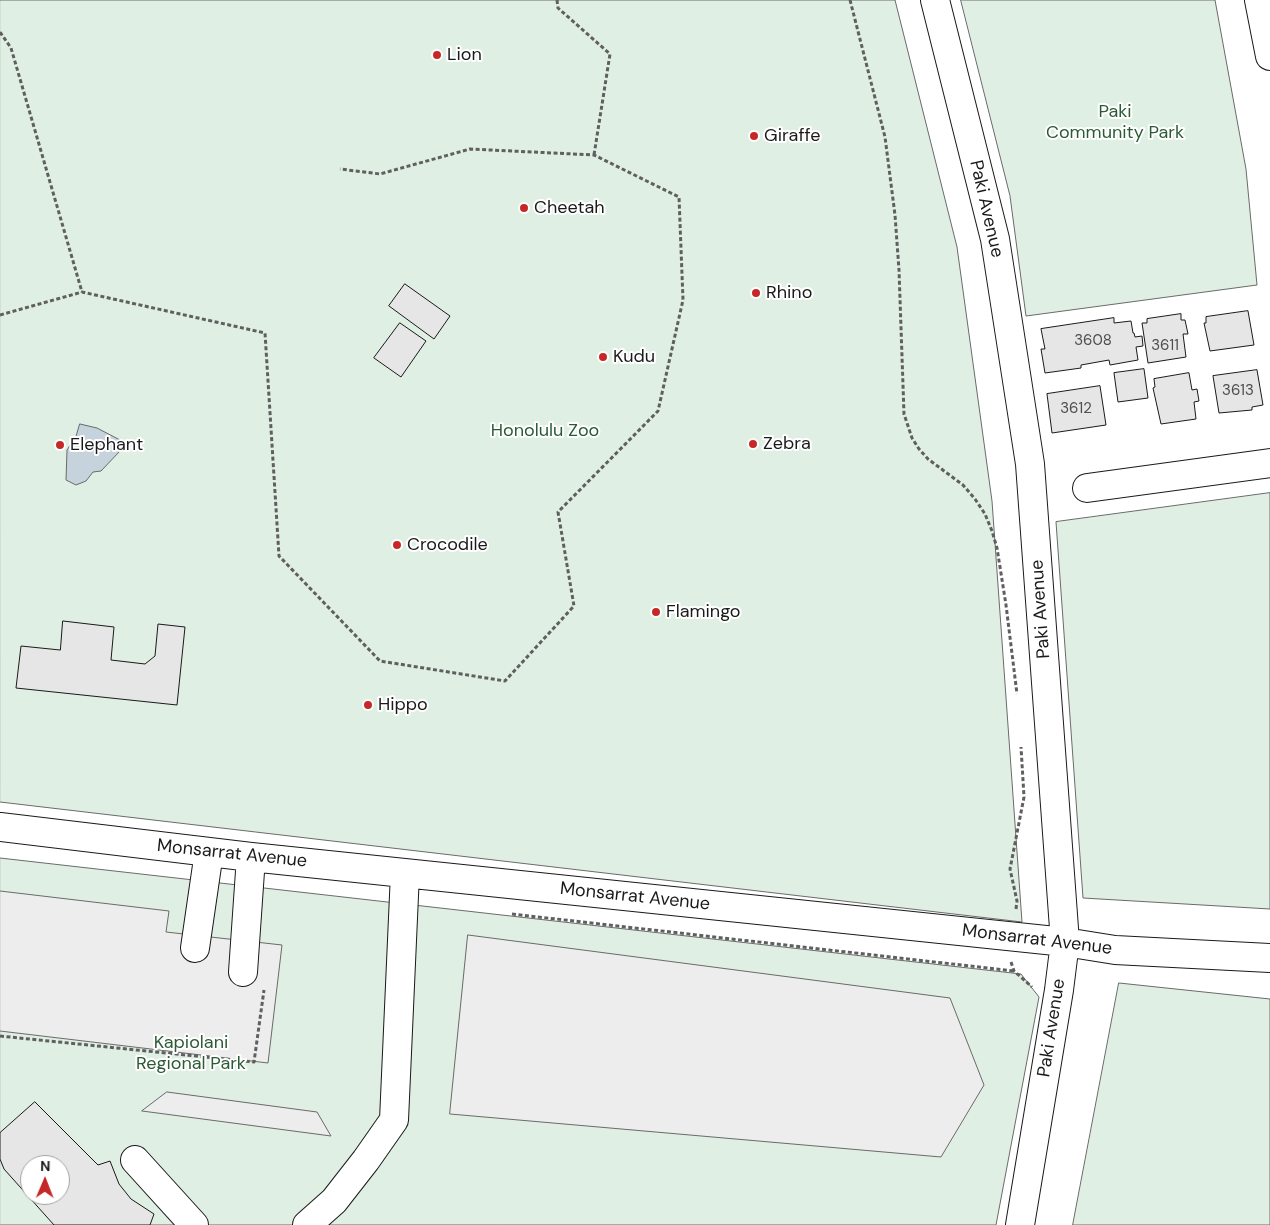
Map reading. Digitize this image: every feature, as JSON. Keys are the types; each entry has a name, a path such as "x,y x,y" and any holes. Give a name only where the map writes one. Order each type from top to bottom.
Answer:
{"street":[{"name":"Paki Avenue","path":"935,0 994,239 1030,464 1065,942 1059,990 1020,1225"},
{"path":"1263,5 1270,56"},
{"path":"1087,488 1270,463"},
{"name":"Monsarrat Avenue","path":"0,827 251,857 1065,942 1115,950 1270,958"},
{"path":"196,948 209,852"},
{"path":"251,857 254,978"},
{"path":"306,1225 334,1201 394,1120 405,873"},
{"path":"135,1160 194,1225"}],"path":[{"path":"557,0 558,8 610,54 594,155"},
{"path":"850,0 885,137 900,270 904,414 912,438 919,449 937,467 963,485 985,514 992,531 997,548 1006,605 1017,699"},
{"path":"0,32 11,48 82,292"},
{"path":"0,315 82,292 265,333 279,556 380,661 505,681 574,606 558,512 658,411 683,300 679,197 594,155 470,149 380,174 340,169"},
{"path":"1017,901 1010,870 1024,797 1020,738"},
{"path":"508,914 1014,971"},
{"path":"0,1036 254,1062 254,978"}],"green space":[{"name":"Honolulu Zoo","path":"0,0 895,0 957,247 992,501 1022,922 0,802"},
{"name":"Paki Community Park","path":"961,0 1215,0 1246,169 1257,285 1026,316 1010,196"},
{"path":"1270,493 1270,909 1083,898 1056,522"},
{"name":"Kapiolani Regional Park","path":"0,858 1021,974 1039,997 996,1225 0,1225"},
{"path":"1119,983 1270,999 1270,1225 1073,1225"}],"shaded area":[{"path":"80,424 97,428 120,440 120,451 101,471 93,472 86,481 76,485 66,480 67,450 76,436"},
{"path":"0,891 169,911 166,932 282,945 268,1063 0,1031"},
{"path":"468,935 950,998 984,1085 941,1157 450,1114"},
{"path":"167,1092 317,1112 331,1136 142,1111"}],"building":[{"path":"405,284 450,316 434,339 389,306"},
{"path":"1248,311 1254,345 1210,351 1204,323 1206,323 1206,317"},
{"path":"1181,314 1181,320 1185,320 1188,334 1183,334 1186,357 1148,363 1142,323 1147,323 1147,319"},
{"path":"1114,318 1114,323 1131,321 1135,337 1142,336 1143,346 1136,347 1138,360 1110,365 1109,360 1081,365 1081,368 1045,373 1041,349 1045,349 1041,329"},
{"path":"400,323 426,341 401,377 374,358"},
{"path":"1144,369 1148,398 1118,402 1114,373"},
{"path":"1257,370 1263,405 1252,407 1252,410 1219,413 1213,376"},
{"path":"1189,373 1192,390 1197,389 1199,401 1194,402 1196,419 1161,424 1153,388 1155,387 1154,379"},
{"path":"1100,386 1106,425 1052,433 1047,394"},
{"path":"63,621 114,627 111,660 145,664 155,656 158,624 185,627 177,705 16,688 21,646 60,650"},
{"path":"35,1102 98,1165 110,1161 119,1184 131,1199 154,1214 150,1225 54,1225 36,1205 70,1205 70,1155 20,1155 20,1187 4,1169 0,1159 0,1133"}],"place":[{"name":"Lion","path":"437,55"},
{"name":"Giraffe","path":"754,136"},
{"name":"Cheetah","path":"524,208"},
{"name":"Rhino","path":"756,293"},
{"name":"Kudu","path":"603,357"},
{"name":"Zebra","path":"753,444"},
{"name":"Elephant","path":"60,445"},
{"name":"Crocodile","path":"397,545"},
{"name":"Flamingo","path":"656,612"},
{"name":"Hippo","path":"368,705"}]}
